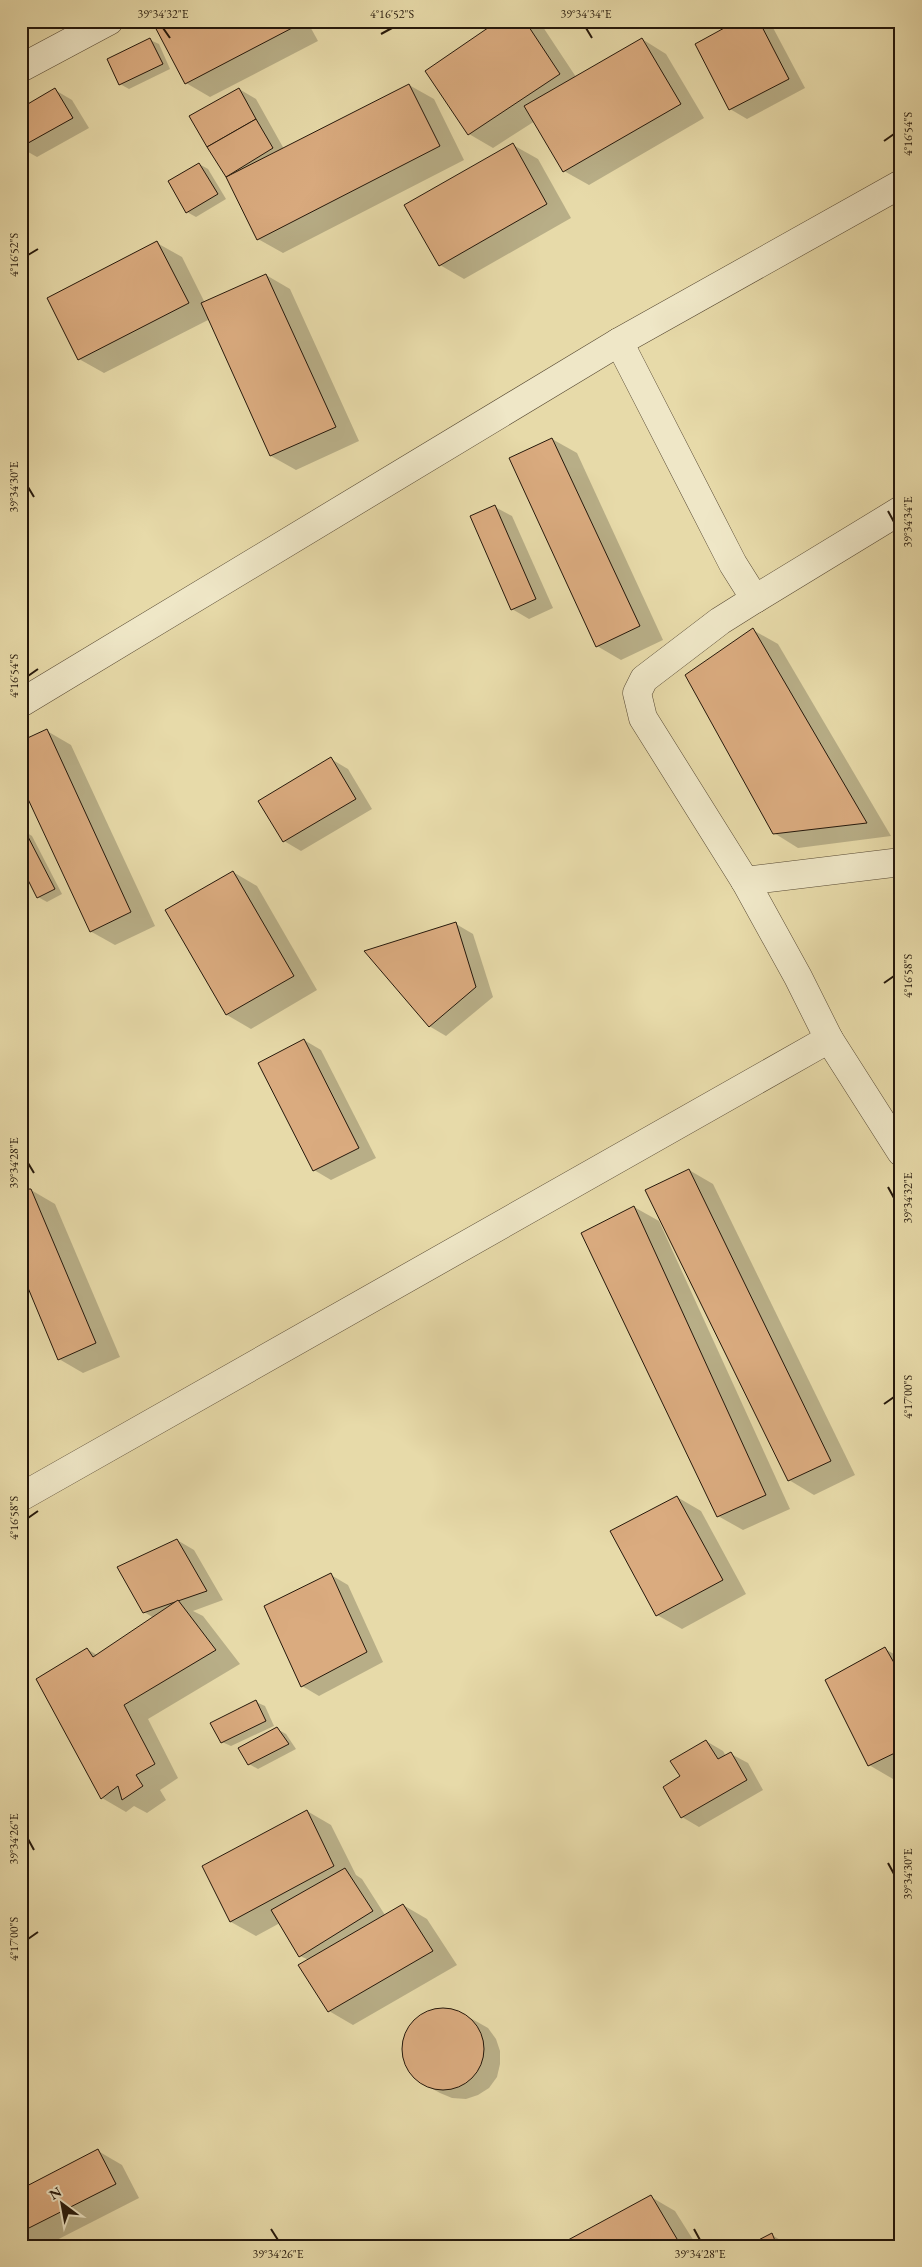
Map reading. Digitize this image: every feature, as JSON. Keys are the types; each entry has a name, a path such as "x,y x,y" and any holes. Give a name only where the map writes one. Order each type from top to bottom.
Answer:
{"street":[{"path":"21,68 109,21"},
{"path":"21,703 619,342 901,184"},
{"path":"619,342 733,564 755,598"},
{"path":"901,510 755,598 720,622 644,679 637,693 643,718 745,881 798,977 829,1039 901,1152"},
{"path":"745,881 901,862"},
{"path":"21,1497 829,1039"}],"building":[{"path":"162,21 291,21 294,27 185,84 154,25"},
{"path":"498,21 525,21 560,74 468,135 425,71"},
{"path":"737,21 759,21 789,79 729,110 695,44"},
{"path":"150,38 163,64 119,85 107,59"},
{"path":"642,38 681,104 563,172 524,106"},
{"path":"409,84 440,146 257,240 226,177"},
{"path":"55,88 73,118 21,147 21,108"},
{"path":"239,88 256,119 207,147 189,116"},
{"path":"256,119 273,148 226,177 207,147"},
{"path":"513,143 547,204 439,266 404,205"},
{"path":"199,163 218,194 186,213 168,181"},
{"path":"157,241 189,303 78,360 47,298"},
{"path":"266,274 336,427 270,456 201,303"},
{"path":"552,438 640,626 596,647 509,458"},
{"path":"495,505 536,599 511,610 470,516"},
{"path":"753,628 867,823 773,834 685,675"},
{"path":"47,729 131,912 90,932 21,784 21,741"},
{"path":"331,757 356,799 283,842 258,801"},
{"path":"24,829 55,889 37,898 21,866 21,831"},
{"path":"233,871 294,976 226,1015 165,910"},
{"path":"456,922 476,987 429,1027 364,951"},
{"path":"304,1039 359,1148 313,1171 258,1063"},
{"path":"689,1169 831,1461 788,1481 645,1190"},
{"path":"21,1189 31,1189 96,1343 58,1360 21,1271"},
{"path":"634,1206 766,1495 717,1517 581,1233"},
{"path":"677,1496 723,1580 656,1616 610,1531"},
{"path":"177,1539 207,1591 143,1613 117,1567"},
{"path":"331,1573 367,1652 301,1687 264,1606"},
{"path":"178,1600 216,1650 124,1705 155,1764 136,1775 143,1786 122,1800 118,1786 101,1799 36,1679 87,1648 93,1657"},
{"path":"885,1647 901,1675 901,1750 868,1766 825,1680"},
{"path":"256,1700 266,1721 221,1743 210,1723"},
{"path":"277,1727 289,1744 248,1765 238,1748"},
{"path":"706,1740 718,1759 731,1752 747,1780 681,1818 663,1787 680,1776 670,1761"},
{"path":"307,1810 334,1866 230,1922 202,1866"},
{"path":"345,1868 373,1911 299,1957 271,1910"},
{"path":"403,1904 433,1951 328,2012 298,1965"},
{"path":"443,2008 459,2011 472,2020 481,2033 484,2049 481,2065 472,2078 459,2087 443,2090 427,2087 414,2078 405,2065 402,2049 405,2033 414,2020 427,2011"},
{"path":"98,2149 116,2184 21,2232 21,2189"},
{"path":"651,2195 680,2244 677,2246 557,2246"},
{"path":"772,2233 777,2246 747,2246"}]}
